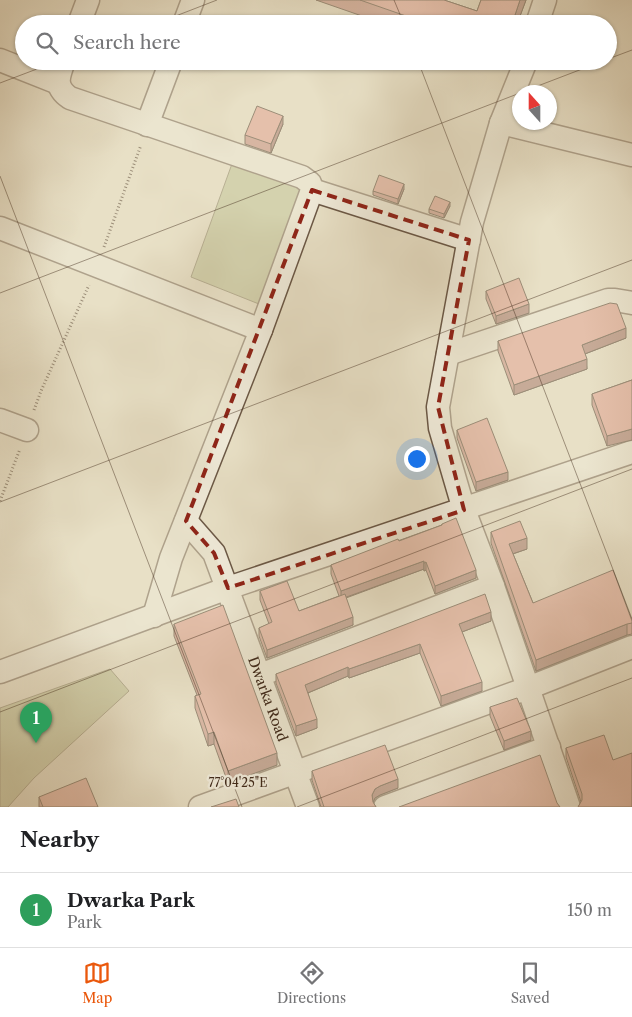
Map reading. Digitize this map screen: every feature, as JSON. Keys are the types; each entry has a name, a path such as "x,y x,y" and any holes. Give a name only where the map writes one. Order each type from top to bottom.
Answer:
{"street":[{"path":"82,15 88,0"},
{"path":"187,15 193,0"},
{"path":"540,15 545,0"},
{"path":"0,60 15,66"},
{"path":"25,70 58,83"},
{"path":"61,70 58,83 63,94 70,98 302,178 310,183 312,190 262,330 160,589 154,616"},
{"path":"147,125 168,70"},
{"path":"522,70 501,123 472,222 438,415 440,428 464,510 493,586 569,807"},
{"path":"501,123 632,156"},
{"path":"312,190 469,240"},
{"path":"0,228 262,330"},
{"path":"448,354 608,300 632,302"},
{"path":"0,420 26,430"},
{"path":"0,672 228,588 632,452"},
{"name":"Dwarka Road","path":"186,521 214,553 308,807"},
{"path":"260,675 493,586"},
{"path":"200,807 528,688 632,647"},
{"path":"385,807 549,747"}],"path":[{"path":"0,501 41,391 98,267 147,125"}],"highlighted area":[{"path":"312,190 469,240 438,407 464,510 228,588 214,553 186,521"}],"green space":[{"path":"233,161 304,187 264,306 191,277"},
{"path":"110,669 129,691 34,778 8,807 0,807 0,708"}],"building":[{"path":"360,0 444,0 477,11 481,0 520,0 515,15 403,15"},
{"path":"257,106 283,116 271,144 245,135"},
{"path":"379,175 404,184 398,199 373,191"},
{"path":"435,196 450,202 444,214 429,209"},
{"path":"519,278 529,304 496,316 486,291"},
{"path":"610,303 617,304 626,328 582,345 587,359 514,385 498,341"},
{"path":"632,380 632,429 607,436 592,394"},
{"path":"487,418 508,472 476,482 457,430"},
{"path":"456,518 476,570 435,586 424,561 341,591 331,565 398,539 399,541 442,525"},
{"path":"520,521 527,538 509,544 533,603 613,570 632,623 536,660 491,532"},
{"path":"287,581 299,611 345,594 353,617 267,650 259,628 272,622 260,591"},
{"path":"485,594 491,612 459,624 482,682 441,696 420,644 349,669 348,667 305,685 317,719 296,726 276,674"},
{"path":"223,605 277,753 228,771 214,732 208,734 195,696 201,694 174,624"},
{"path":"517,698 531,731 504,741 490,707"},
{"path":"604,735 613,760 632,753 632,807 578,807 582,800 582,794 566,748"},
{"path":"385,745 398,779 375,789 372,795 376,807 324,807 312,771"},
{"path":"540,755 560,807 399,807"},
{"path":"86,778 98,807 43,807 39,797"},
{"path":"236,799 239,807 211,807"}],"place":[{"name":"Dwarka Park","path":"36,743"}]}
